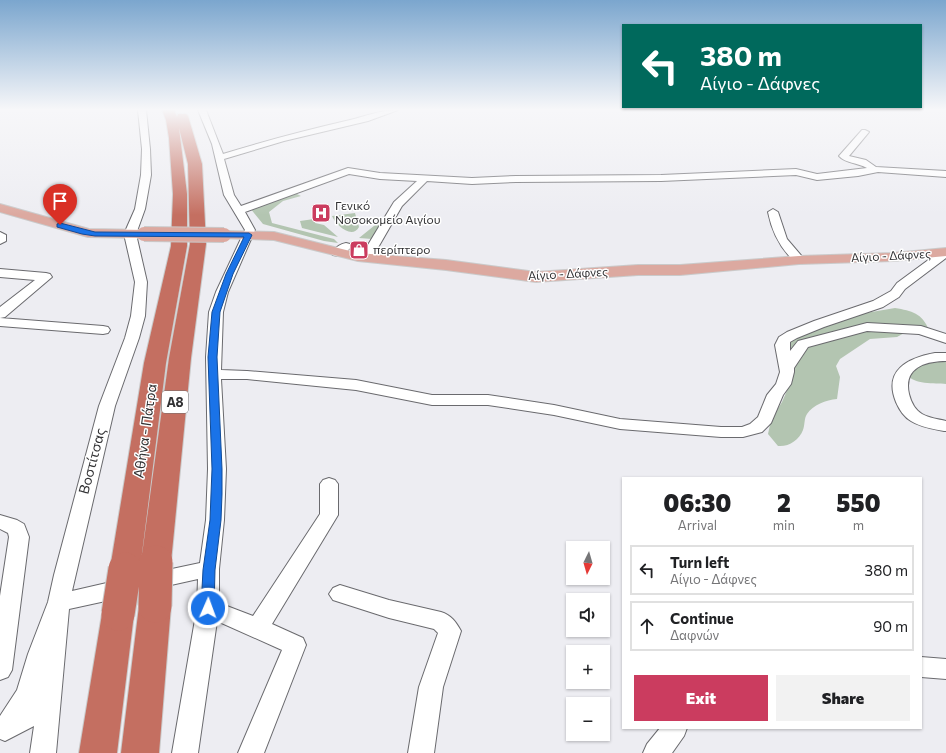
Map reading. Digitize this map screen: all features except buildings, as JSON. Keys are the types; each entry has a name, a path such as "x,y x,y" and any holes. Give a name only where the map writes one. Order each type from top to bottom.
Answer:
{"highway":[{"name":"Αθήνα - Πάτρα","path":"98,753 155,363 179,246 180,194 176,145"},
{"name":"Αθήνα - Πάτρα","path":"140,753 155,606 156,562 180,358 198,244 195,164 191,145"}],"main road":[{"name":"Αίγιο - Δάφνες","path":"0,208 85,233 224,234 278,237 342,250 366,258 446,265 541,278 638,270 680,270 799,260 900,256 946,252"}],"street":[{"path":"137,234 146,175 146,145"},
{"path":"185,753 208,608 209,570 216,520 217,469 213,357 216,312 230,274 250,230 229,195 221,168 220,158 215,145"},
{"path":"220,158 261,145"},
{"path":"853,145 843,156 863,162 874,169"},
{"path":"238,210 348,171 424,179 481,182 511,179 668,178 796,172 817,177 858,173 874,169 946,174"},
{"path":"366,258 398,204 424,179"},
{"path":"773,212 776,228 782,240 799,260"},
{"path":"0,234 0,241"},
{"name":"Βοστίτσας","path":"43,753 59,602 64,576 107,406 132,338 138,316 141,282 137,234"},
{"path":"214,374 247,375 356,385 432,400 488,400 554,410 620,424 721,432 743,432 756,428 765,419 775,396 783,384 787,372 782,345 784,340 792,335 819,324 878,304 895,294 901,286 946,252"},
{"path":"0,273 46,276 0,314"},
{"path":"0,322 104,330"},
{"path":"787,366 793,360 797,351 803,344 867,327 921,330 946,339"},
{"path":"944,426 916,418 904,404 900,386 904,373 911,366 929,358 946,357"},
{"path":"257,629 329,515 329,484"},
{"path":"0,522 10,525 17,530 19,538 0,670"},
{"path":"3,732 16,717 24,703 38,655 59,602 209,570"},
{"path":"340,594 389,609 441,621 450,631 431,687 421,753"},
{"path":"208,608 233,617 295,645 251,753"},
{"path":"922,667 946,669"},
{"path":"3,732 32,714 48,708"},
{"path":"656,753 674,729"}],"green space":[{"path":"295,193 301,196 283,201 269,212 272,223 334,239 338,243 324,241 263,224 250,208"},
{"path":"355,213 359,227 356,231 352,232 344,229 336,223 332,216"},
{"path":"385,217 372,239 359,238"},
{"path":"314,219 315,223 324,225 338,237 302,228 300,221"},
{"path":"895,308 906,310 920,316 929,330 908,331 897,337 870,339 840,359 836,366 840,377 837,399 829,400 813,408 806,416 803,430 799,437 790,444 778,446 768,434 771,420 782,402 793,377 788,355 790,341 806,332 854,315"},
{"path":"946,359 946,384 919,382 910,378 907,374 925,363"}],"place":[{"name":"Γενικό Νοσοκομείο Αιγίου","path":"321,213"},
{"name":"περίπτερο","path":"359,250"}],"route":[{"path":"60,225 84,233 95,234 249,235 222,292 216,312 213,357 217,469 216,520 209,570 208,608"}]}
